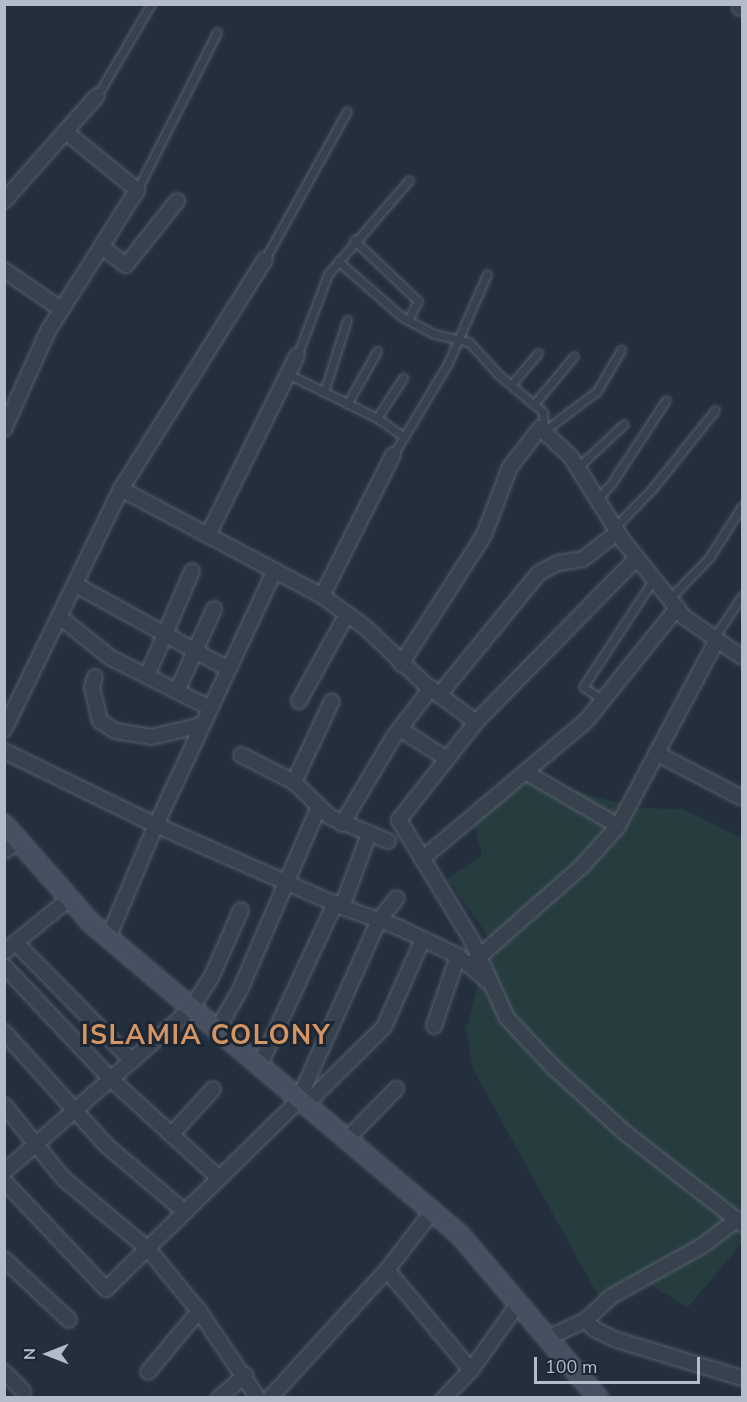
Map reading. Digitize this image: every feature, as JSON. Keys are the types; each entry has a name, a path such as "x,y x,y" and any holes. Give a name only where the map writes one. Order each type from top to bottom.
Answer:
{"street":[{"path":"4,201 67,133 96,96"},
{"path":"4,429 48,331 137,190 67,133"},
{"path":"102,247 126,265 177,201"},
{"path":"4,730 61,618 121,489 265,259"},
{"path":"4,270 62,310"},
{"path":"208,535 297,356"},
{"path":"401,663 484,534 510,467 540,428 577,468 616,530 653,580 714,640 741,652"},
{"path":"322,596 393,455"},
{"path":"121,489 322,596 347,614 435,692 476,722"},
{"path":"342,824 400,729 539,573 558,563 583,560 616,530"},
{"path":"545,1339 586,1320 612,1296 702,1246 739,1222 693,1182 624,1132 554,1068 507,1018 490,982 474,961 422,859 399,820 476,722 636,559"},
{"path":"108,938 156,825 275,570"},
{"path":"147,676 192,572"},
{"path":"76,585 228,669"},
{"path":"422,859 527,773 586,721 674,603"},
{"path":"177,692 214,609"},
{"path":"299,701 347,614"},
{"path":"61,618 111,658 210,708"},
{"path":"474,961 583,865 618,826 714,640"},
{"path":"95,677 92,687 100,721 115,731 150,737 202,725"},
{"path":"294,782 332,701"},
{"path":"400,729 447,759"},
{"path":"4,751 156,825 338,905 474,961"},
{"path":"656,753 742,798"},
{"path":"241,754 294,782 318,809 342,824 388,841"},
{"path":"527,773 618,826"},
{"path":"216,1032 240,990 318,809"},
{"path":"4,824 12,846 69,898 108,938 301,1104 460,1235 545,1339 598,1398"},
{"path":"259,1067 338,905 369,834"},
{"path":"4,952 17,944 69,898"},
{"path":"301,1104 379,920 397,898"},
{"path":"4,1172 190,1010 211,978 241,910"},
{"path":"4,1181 106,1289 219,1178 384,1027 423,939"},
{"path":"17,944 132,1061"},
{"path":"434,1026 458,956"},
{"path":"4,966 111,1079 219,1178"},
{"path":"4,1032 73,1112 106,1145 185,1212"},
{"path":"171,1135 213,1089"},
{"path":"345,1141 396,1089"},
{"path":"4,1105 64,1179 148,1249 199,1311 245,1375 258,1398"},
{"path":"270,1398 387,1270 432,1212"},
{"path":"4,1259 69,1320"},
{"path":"387,1270 471,1370"},
{"path":"444,1398 471,1370 518,1304"},
{"path":"148,1372 199,1311"},
{"path":"586,1320 594,1329 617,1340 742,1378"},
{"path":"4,1372 23,1391"},
{"path":"219,1398 245,1375"}],"lane":[{"path":"96,96 151,4"},
{"path":"137,190 217,32"},
{"path":"265,259 348,111"},
{"path":"297,356 328,274 354,240 409,180"},
{"path":"354,240 418,301 408,320"},
{"path":"338,261 408,320 434,334 469,342 511,385 543,412 544,431"},
{"path":"393,455 448,363 456,339 487,274"},
{"path":"324,392 347,320"},
{"path":"544,431 597,391 621,350"},
{"path":"347,404 377,351"},
{"path":"511,385 538,353"},
{"path":"534,404 574,356"},
{"path":"288,375 377,418 404,436"},
{"path":"377,418 403,378"},
{"path":"597,499 611,484 666,400"},
{"path":"616,530 715,410"},
{"path":"577,468 624,424"},
{"path":"674,603 709,558 742,506"},
{"path":"603,700 583,687 653,580"},
{"path":"714,640 742,596"}],"green space":[{"path":"530,778 636,808 683,809 742,838 742,1243 688,1307 643,1281 600,1299 473,1069 466,1029 490,939 447,879 482,855 473,820"}],"district":[{"name":"ISLAMIA COLONY","path":"206,1036"}]}
